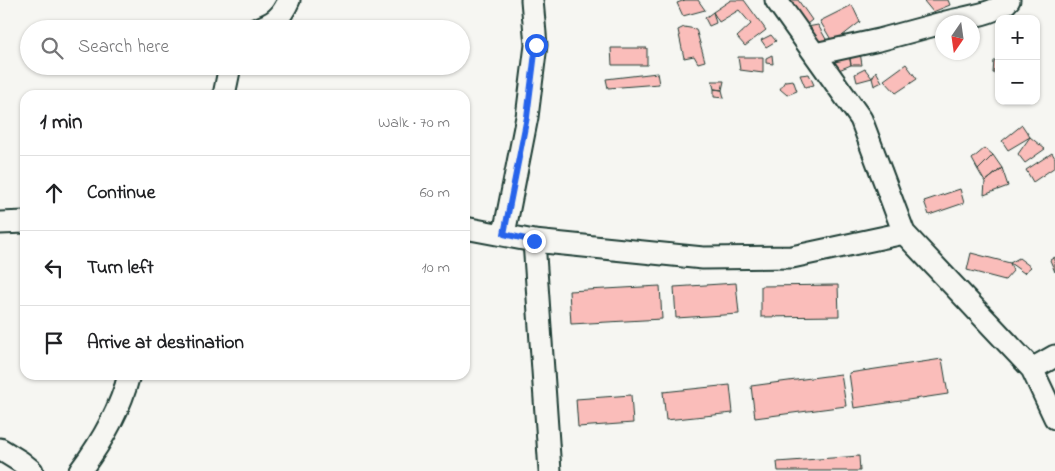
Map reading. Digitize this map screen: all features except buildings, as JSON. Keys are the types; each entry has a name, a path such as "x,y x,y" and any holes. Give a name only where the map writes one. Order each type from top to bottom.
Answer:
{"street":[{"path":"277,20 289,0"},
{"path":"504,234 527,117 536,45 532,0"},
{"path":"776,0 861,119 904,234 1032,370 1055,418"},
{"path":"975,15 991,11 1007,3 1009,0"},
{"path":"815,54 935,26"},
{"path":"225,90 228,75"},
{"path":"0,223 20,222"},
{"path":"470,229 534,241 703,258 792,257 904,234"},
{"path":"534,241 550,471"},
{"path":"1032,370 1055,356"},
{"path":"80,471 98,447 125,392 128,380"},
{"path":"0,449 32,471"}],"route":[{"path":"534,241 504,234 527,117 536,45"}]}
